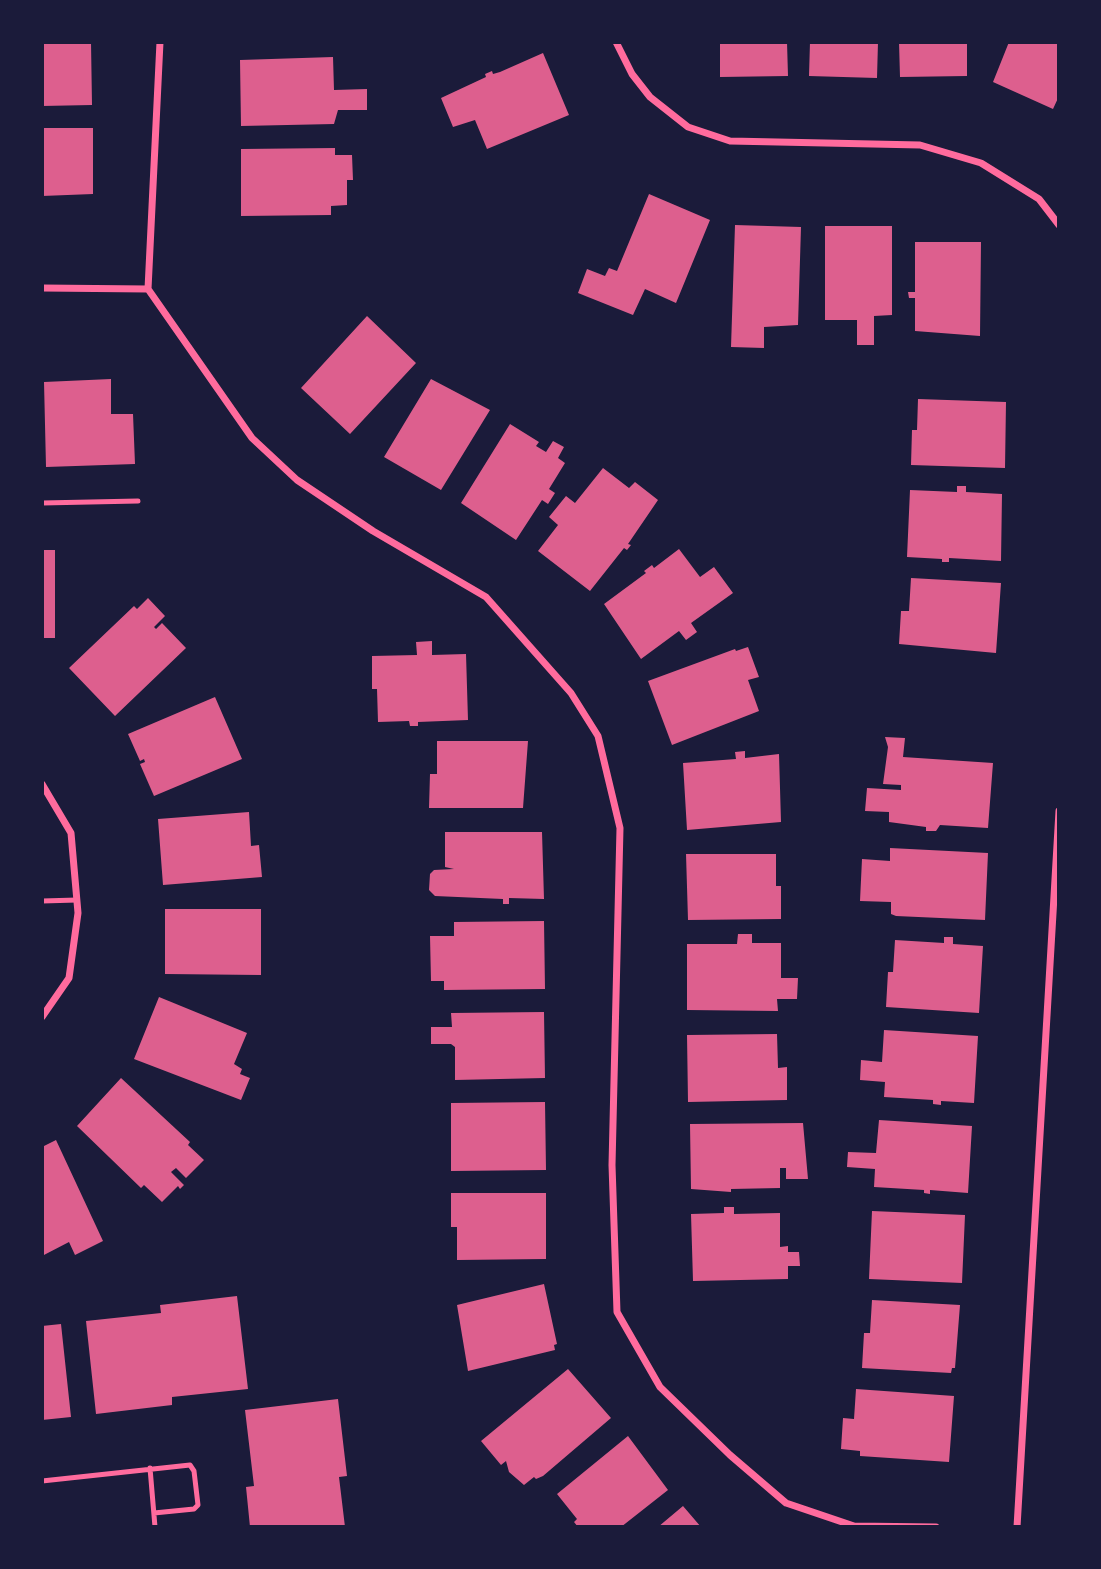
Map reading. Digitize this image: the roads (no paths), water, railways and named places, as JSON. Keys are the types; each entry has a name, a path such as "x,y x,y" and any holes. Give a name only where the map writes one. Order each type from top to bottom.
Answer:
{"street":[{"path":"160,42 148,289 252,438 297,480 329,502 486,597 571,693 598,736 620,828 612,1165 617,1312 660,1387 730,1455 786,1503 854,1526 936,1527"},
{"path":"616,42 632,74 650,97 688,127 730,141 920,145 981,163 1039,199 1059,225"},
{"path":"42,288 148,289"},
{"path":"42,784 71,833 77,904 69,978 42,1017"},
{"path":"1017,1527 1059,811"}],"lane":[{"path":"42,503 138,501"},
{"path":"42,901 77,904"},
{"path":"42,1481 190,1465 199,1499 194,1509 154,1513"},
{"path":"150,1468 155,1527"}]}
